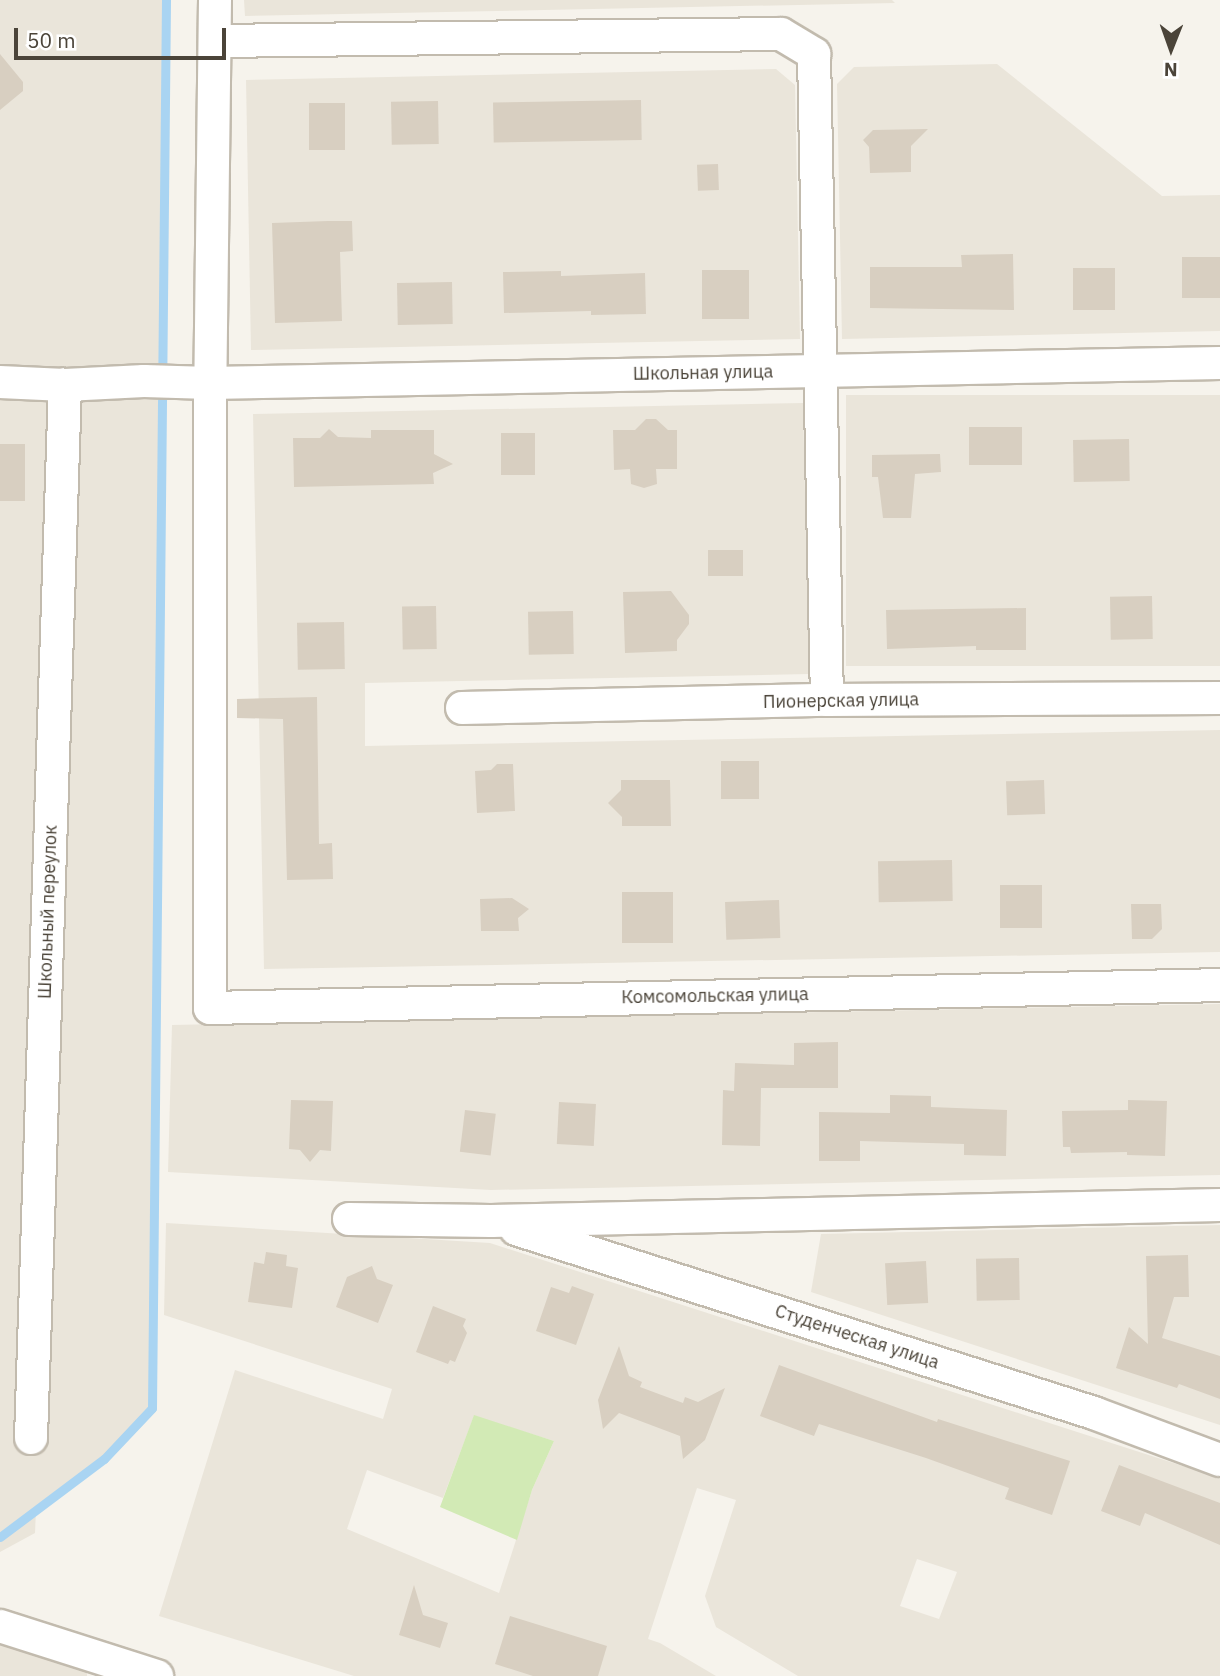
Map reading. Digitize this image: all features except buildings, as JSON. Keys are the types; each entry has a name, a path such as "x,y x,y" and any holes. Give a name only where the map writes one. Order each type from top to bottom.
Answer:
{"street":[{"path":"198,383 216,41 215,0"},
{"path":"216,41 781,34 814,54 827,700"},
{"name":"Школьная улица","path":"65,386 144,381 198,383 1220,363"},
{"path":"0,382 41,382 65,386"},
{"name":"Комсомольская улица","path":"198,383 211,1008 1220,985"},
{"name":"Школьный переулок","path":"31,1438 65,386"},
{"name":"Пионерская улица","path":"462,708 827,700 1220,698"},
{"path":"349,1219 491,1221 1220,1205"},
{"name":"Студенческая улица","path":"491,1221 1094,1412 1220,1460"},
{"path":"0,1626 157,1676"}],"shaded area":[{"path":"0,0 166,0 152,1408 118,1449 36,1510 35,1533 0,1552"},
{"path":"244,0 892,0 895,3 245,16"},
{"path":"997,64 1162,196 1220,195 1220,331 842,339 837,84 854,67"},
{"path":"776,69 795,85 800,339 251,350 246,80"},
{"path":"846,395 1220,395 1220,666 846,666"},
{"path":"803,403 809,674 365,683 365,746 1220,730 1220,952 264,969 253,414"},
{"path":"1220,1004 1220,1175 491,1190 168,1172 172,1025"},
{"path":"166,1223 490,1243 1220,1478 1220,1676 798,1676 716,1627 705,1596 736,1500 697,1488 648,1639 660,1643 716,1676 354,1676 159,1616 235,1370 383,1419 392,1389 164,1315","holes":["474,1416 554,1441 532,1490 499,1593 347,1529 367,1470 443,1498","917,1559 957,1572 939,1619 900,1606"]},
{"path":"1220,1225 1220,1425 811,1292 821,1234"},
{"path":"0,1640 87,1662 87,1676 0,1676"}],"green space":[{"path":"474,1415 554,1441 532,1490 517,1540 440,1507"}],"waterway":[{"path":"0,1537 104,1459 152,1408 166,0"}]}
